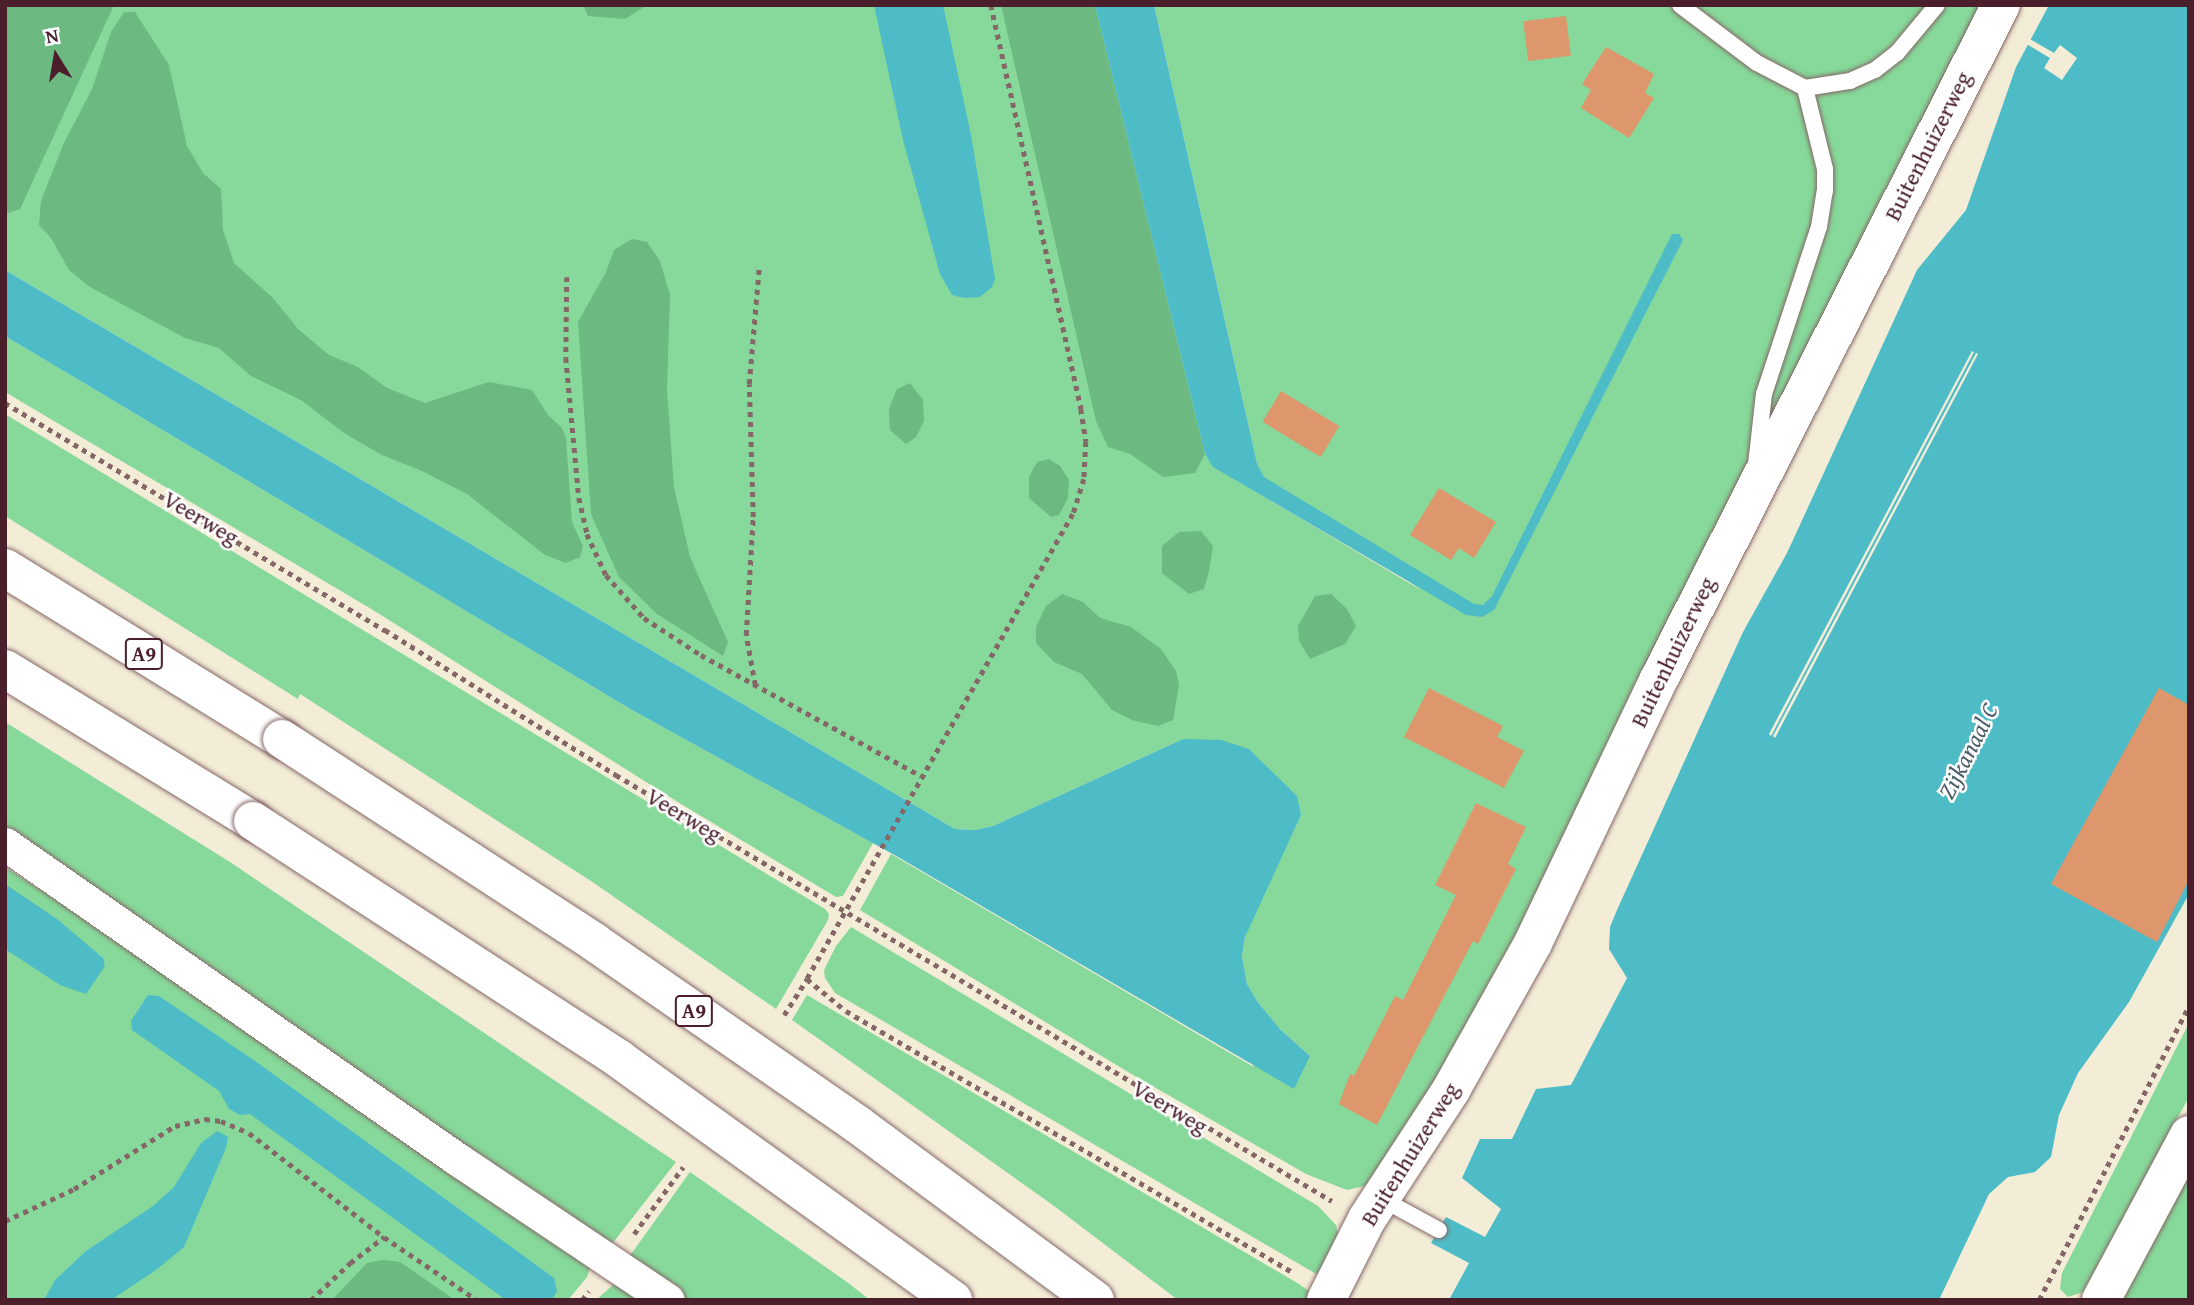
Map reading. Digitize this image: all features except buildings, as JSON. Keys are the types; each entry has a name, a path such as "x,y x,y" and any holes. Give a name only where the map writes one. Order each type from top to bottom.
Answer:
{"main road":[{"name":"Buitenhuizerweg","path":"1328,1295 1373,1208 1451,1090 1533,943 1659,678 2001,5"},
{"name":"A9","path":"5,568 282,739 651,981 857,1124 1095,1300"},
{"path":"5,669 253,821 619,1059 953,1300"},
{"path":"2101,1300 2189,1135"}],"street":[{"path":"5,844 460,1161 614,1261 667,1300"}],"lane":[{"path":"1680,5 1757,63 1805,88 1850,81 1875,70 1897,53 1937,5"},
{"path":"1754,489 1758,424 1764,394 1819,228 1825,191 1825,169 1805,88"},
{"path":"1373,1208 1439,1230"}],"path":[{"path":"784,1014 876,859 1073,514 1080,497 1086,461 1081,409 991,5"},
{"path":"755,685 746,635 753,517 749,384 759,268"},
{"path":"567,277 565,321 569,399 579,498 592,547 618,591 644,618 755,685 921,776"},
{"name":"Veerweg","path":"5,403 141,482 616,775 1221,1138 1373,1208"},
{"path":"807,979 846,1011 1328,1295"},
{"path":"2039,1300 2189,1005"},
{"path":"5,1221 74,1189 175,1126 205,1119 221,1121 249,1133 384,1237 477,1300"},
{"path":"614,1261 682,1167"},
{"path":"311,1300 350,1263 384,1237"}],"green space":[{"path":"5,5 1095,5 1205,454 1214,467 1421,590 1264,478 1257,463 1154,5 1989,5 1485,1002 1373,1184 1347,1190 1306,1174 1128,1072 860,910 891,854 1252,1066 1310,1056 1280,1029 1257,1001 1247,984 1242,956 1245,937 1297,796 1276,777 1183,739 993,826 975,830 955,829 5,270"},
{"path":"5,5 114,5 20,209 5,214"},
{"path":"583,5 647,5 625,19 588,16"},
{"path":"1001,5 1095,5 1205,454 1195,473 1163,477 1130,454 1108,447 1096,421"},
{"path":"124,12 135,12 169,65 187,146 203,173 221,189 223,230 234,263 273,298 298,329 329,355 358,367 387,388 425,403 489,382 532,390 548,415 562,428 566,438 572,522 583,546 580,557 566,563 545,555 467,494 422,471 382,455 344,433 301,400 251,376 219,348 185,338 90,287 69,270 51,238 39,225 41,201 63,145 92,89 111,32"},
{"path":"632,239 647,242 660,261 670,295 667,391 674,487 690,557 728,642 723,656 657,614 619,577 591,514 578,322 606,272 614,250"},
{"path":"5,336 632,710 873,843 843,896 836,897 681,804 373,610 5,392"},
{"path":"910,383 923,400 924,421 916,437 906,444 890,430 889,409 897,389"},
{"path":"5,414 825,909 829,914 828,920 776,1009 591,881 300,694 298,699 5,516"},
{"path":"1049,459 1060,466 1069,480 1068,498 1059,515 1051,517 1029,498 1029,477 1037,462"},
{"path":"1201,531 1213,546 1209,571 1204,589 1189,594 1162,573 1162,546 1179,532"},
{"path":"1062,594 1083,602 1100,618 1131,627 1161,649 1176,671 1179,685 1173,720 1158,726 1132,720 1112,710 1082,674 1054,662 1036,643 1036,627 1046,606"},
{"path":"1331,594 1347,609 1356,626 1345,644 1310,659 1299,641 1298,626 1315,596"},
{"path":"5,722 230,862 676,1162 612,1244 5,836"},
{"path":"5,867 183,983 587,1260 590,1268 587,1277 568,1300 5,1300"},
{"path":"851,927 1318,1206 1336,1225 1339,1239 1318,1275 835,993 825,978 824,970 836,946"},
{"path":"807,995 1299,1284 1313,1294 1312,1300 1178,1300 1050,1203 792,1020"},
{"path":"2189,1023 2189,1097 2083,1292 2068,1297 2060,1289 2062,1273"},
{"path":"690,1172 870,1300 683,1300 629,1257"},
{"path":"2189,1173 2189,1300 2123,1300 2124,1296"},
{"path":"383,1260 400,1262 455,1300 332,1300 367,1263"},
{"path":"620,1284 649,1300 596,1300 613,1285"}],"water":[{"path":"874,5 943,5 971,135 995,279 992,287 980,297 964,298 952,295 940,274 903,140"},
{"path":"1095,5 1154,5 1257,463 1264,477 1474,604 1483,605 1492,596 1672,234 1679,234 1683,240 1494,610 1482,617 1466,615 1213,467 1205,454"},
{"name":"Zijkanaal C","path":"2049,5 2189,5 2189,894 2129,1002 2078,1073 2059,1115 2051,1157 2035,1172 2008,1177 1989,1194 1939,1300 1449,1300 1469,1263 1431,1243 1446,1217 1485,1237 1501,1209 1462,1178 1480,1139 1512,1139 1536,1089 1571,1085 1627,978 1609,949 1610,927 1617,910 1743,632 1787,553 1917,270 1966,210 2016,67"},
{"path":"5,270 955,829 975,830 993,826 1183,739 1221,740 1249,749 1297,796 1301,815 1245,937 1242,956 1247,984 1257,1001 1280,1029 1310,1056 1294,1089 898,857 632,710 5,336"},
{"path":"5,884 57,919 103,958 105,966 86,994 60,985 5,949"},
{"path":"148,995 159,996 255,1061 554,1278 557,1291 552,1300 506,1300 250,1114 240,1115 229,1109 219,1091 132,1030 131,1021"},
{"path":"217,1131 228,1137 226,1148 184,1247 156,1270 111,1300 44,1300 55,1280 86,1251 153,1206 174,1187 201,1143"}],"pier":[{"path":"2028,38 2054,53 2060,45 2077,58 2062,80 2044,68 2050,58 2025,43"},
{"path":"1972,351 1974,352 1771,736 1769,734"},
{"path":"1976,353 1978,354 1775,738 1773,736"}]}
